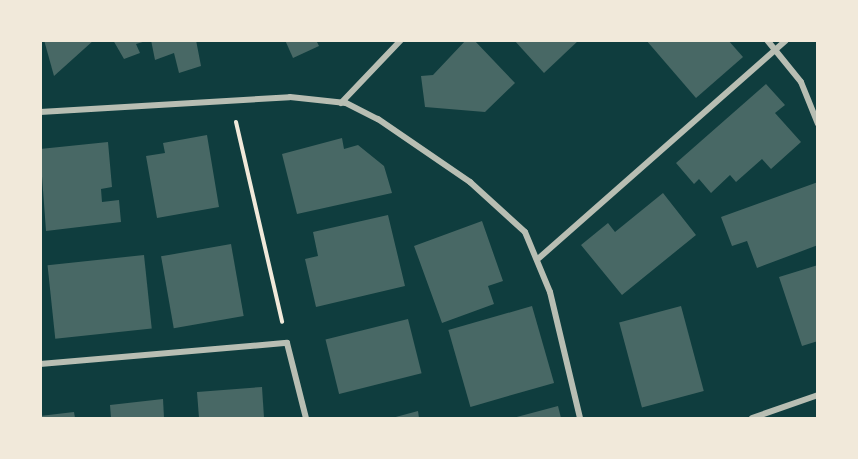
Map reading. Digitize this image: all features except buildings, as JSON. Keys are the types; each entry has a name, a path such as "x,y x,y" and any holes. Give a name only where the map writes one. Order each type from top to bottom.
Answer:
{"street":[{"path":"341,103 401,40"},
{"path":"767,40 801,82 818,124"},
{"path":"539,258 786,40"},
{"path":"40,112 230,97 341,103 378,118 470,182 525,232 539,258 580,418"},
{"path":"40,364 287,343 306,418"},
{"path":"752,418 818,395"}],"path":[{"path":"230,97 287,343"}]}
